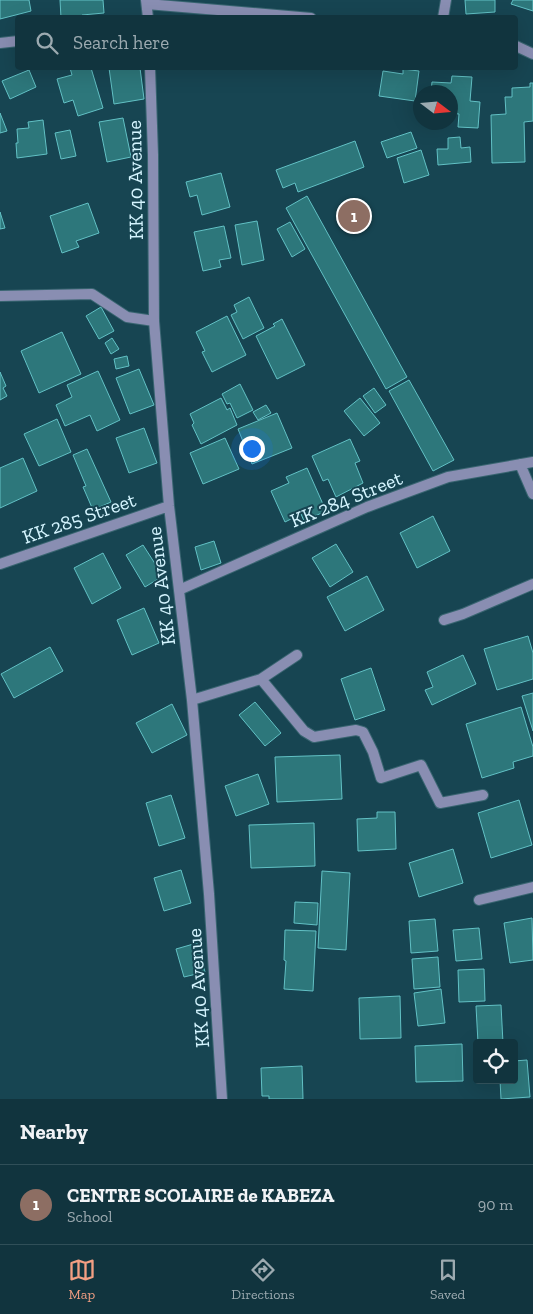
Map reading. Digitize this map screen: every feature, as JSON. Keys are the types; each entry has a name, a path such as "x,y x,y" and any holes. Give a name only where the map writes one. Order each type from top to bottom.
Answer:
{"street":[{"path":"444,15 446,0"},
{"path":"148,15 147,2 280,15"},
{"path":"0,43 15,41"},
{"path":"518,47 533,54"},
{"name":"KK 40 Avenue","path":"150,70 154,155 154,322 169,506 192,700 209,894 222,1099"},
{"path":"0,296 92,294 126,317 154,322"},
{"name":"KK 284 Street","path":"179,590 376,503 448,477 533,462"},
{"path":"520,464 533,494"},
{"name":"KK 285 Street","path":"0,564 169,506"},
{"path":"444,620 463,614 533,584"},
{"path":"192,700 261,679 297,655"},
{"path":"261,679 304,731 314,737 356,730 362,732 373,752 381,778 421,765 440,803 483,795"},
{"path":"479,900 533,887"}],"building":[{"path":"0,0 29,0 31,11 0,19"},
{"path":"60,0 103,0 104,13 61,15"},
{"path":"465,0 495,0 495,12 466,14"},
{"path":"513,0 533,0 533,11 511,4"},
{"path":"29,70 36,87 10,99 2,81"},
{"path":"71,70 92,70 103,108 78,116 73,100 64,103 57,79 72,75"},
{"path":"109,70 140,70 144,99 114,104"},
{"path":"403,70 419,71 417,85 413,85 413,101 379,96 383,71 403,74"},
{"path":"452,76 472,77 470,101 480,102 478,128 458,127 458,85 432,85 432,82 451,83"},
{"path":"530,83 533,83 533,121 524,122 525,162 492,163 491,115 506,114 505,97 512,97 512,88 530,87"},
{"path":"0,113 7,131 0,133"},
{"path":"123,118 131,157 107,162 99,122"},
{"path":"43,120 47,154 17,158 17,129 29,128 28,122"},
{"path":"70,130 76,156 61,159 55,133"},
{"path":"411,132 417,148 387,158 381,142"},
{"path":"460,137 461,148 470,147 471,162 438,165 437,149 448,149 448,138"},
{"path":"355,141 364,167 298,192 295,183 283,188 276,170"},
{"path":"421,150 429,175 404,183 397,158"},
{"path":"221,173 230,207 202,215 197,195 190,197 186,182"},
{"path":"307,196 407,377 386,389 286,208"},
{"path":"88,203 99,233 76,241 79,247 62,253 50,216"},
{"path":"0,212 5,228 0,229"},
{"path":"257,221 264,260 242,265 235,225"},
{"path":"290,222 305,249 292,257 277,229"},
{"path":"224,226 231,258 219,260 221,267 203,271 194,232"},
{"path":"249,297 264,328 243,339 231,315 237,312 234,305"},
{"path":"101,307 114,331 99,339 86,316"},
{"path":"227,316 246,355 212,372 202,352 205,351 196,332"},
{"path":"282,319 305,365 277,379 256,336 275,326 273,324"},
{"path":"62,332 81,374 39,393 21,351"},
{"path":"112,338 119,349 111,354 105,343"},
{"path":"127,356 129,366 116,369 114,359"},
{"path":"139,369 154,405 130,414 116,378"},
{"path":"98,371 120,420 97,431 90,415 65,426 56,405 72,397 67,385"},
{"path":"0,372 6,386 3,388 7,396 0,400"},
{"path":"409,380 454,460 433,471 389,391"},
{"path":"240,384 253,410 237,418 230,403 227,404 222,394"},
{"path":"374,388 386,405 375,413 363,396"},
{"path":"221,398 227,410 230,408 237,425 201,444 192,425 194,423 190,414"},
{"path":"360,398 380,423 364,436 344,411"},
{"path":"266,405 271,413 258,420 253,412"},
{"path":"277,413 292,448 252,464 238,429"},
{"path":"57,419 71,452 39,466 24,434"},
{"path":"144,428 157,463 129,473 116,438"},
{"path":"225,438 239,469 203,484 190,453"},
{"path":"350,439 360,461 355,463 363,483 336,497 328,479 323,481 312,456"},
{"path":"87,449 111,502 93,510 83,487 86,486 73,455"},
{"path":"23,458 37,491 0,508 0,468"},
{"path":"307,468 326,511 304,521 301,514 285,522 271,491 289,483 286,477"},
{"path":"433,516 450,551 417,568 400,533"},
{"path":"214,541 221,563 201,570 195,547"},
{"path":"336,544 353,572 330,587 312,558"},
{"path":"143,545 163,576 145,587 126,555"},
{"path":"103,553 121,588 92,604 74,568"},
{"path":"367,576 384,610 345,631 327,597"},
{"path":"144,608 159,643 132,655 117,620"},
{"path":"528,636 533,653 533,679 497,690 484,649"},
{"path":"50,647 63,671 14,698 1,674"},
{"path":"463,655 476,684 432,705 425,690 433,687 427,672"},
{"path":"371,668 385,710 355,720 341,679"},
{"path":"533,693 533,731 522,696"},
{"path":"255,702 281,733 265,746 239,715"},
{"path":"172,704 187,735 152,753 136,723"},
{"path":"521,707 533,747 533,756 513,762 514,768 482,778 466,724"},
{"path":"340,755 342,799 277,802 275,757"},
{"path":"258,774 269,804 236,816 225,786"},
{"path":"171,795 185,838 159,846 146,803"},
{"path":"519,800 532,845 491,858 478,813"},
{"path":"377,812 395,812 396,849 358,851 357,819 377,818"},
{"path":"314,823 315,866 251,868 249,825"},
{"path":"453,849 463,883 419,897 409,863"},
{"path":"181,870 191,903 164,911 154,878"},
{"path":"322,871 350,873 346,950 318,948"},
{"path":"295,902 318,903 317,925 294,923"},
{"path":"532,918 533,960 510,963 504,923"},
{"path":"435,919 438,951 411,953 409,921"},
{"path":"479,928 482,959 456,961 453,930"},
{"path":"285,930 316,931 313,991 284,989 286,961 284,960"},
{"path":"197,943 205,972 184,977 176,949"},
{"path":"438,957 440,987 414,989 412,959"},
{"path":"484,969 485,1001 459,1002 458,970"},
{"path":"441,989 445,1023 418,1026 414,993"},
{"path":"400,996 401,1038 360,1039 359,998"},
{"path":"501,1005 503,1039 478,1039 476,1006"},
{"path":"462,1044 463,1081 416,1082 415,1046"},
{"path":"527,1060 530,1097 501,1099 500,1084 518,1084 518,1061"},
{"path":"302,1066 303,1099 269,1099 269,1096 262,1096 261,1068"}],"place":[{"name":"CENTRE SCOLAIRE de KABEZA","path":"354,216"}]}
